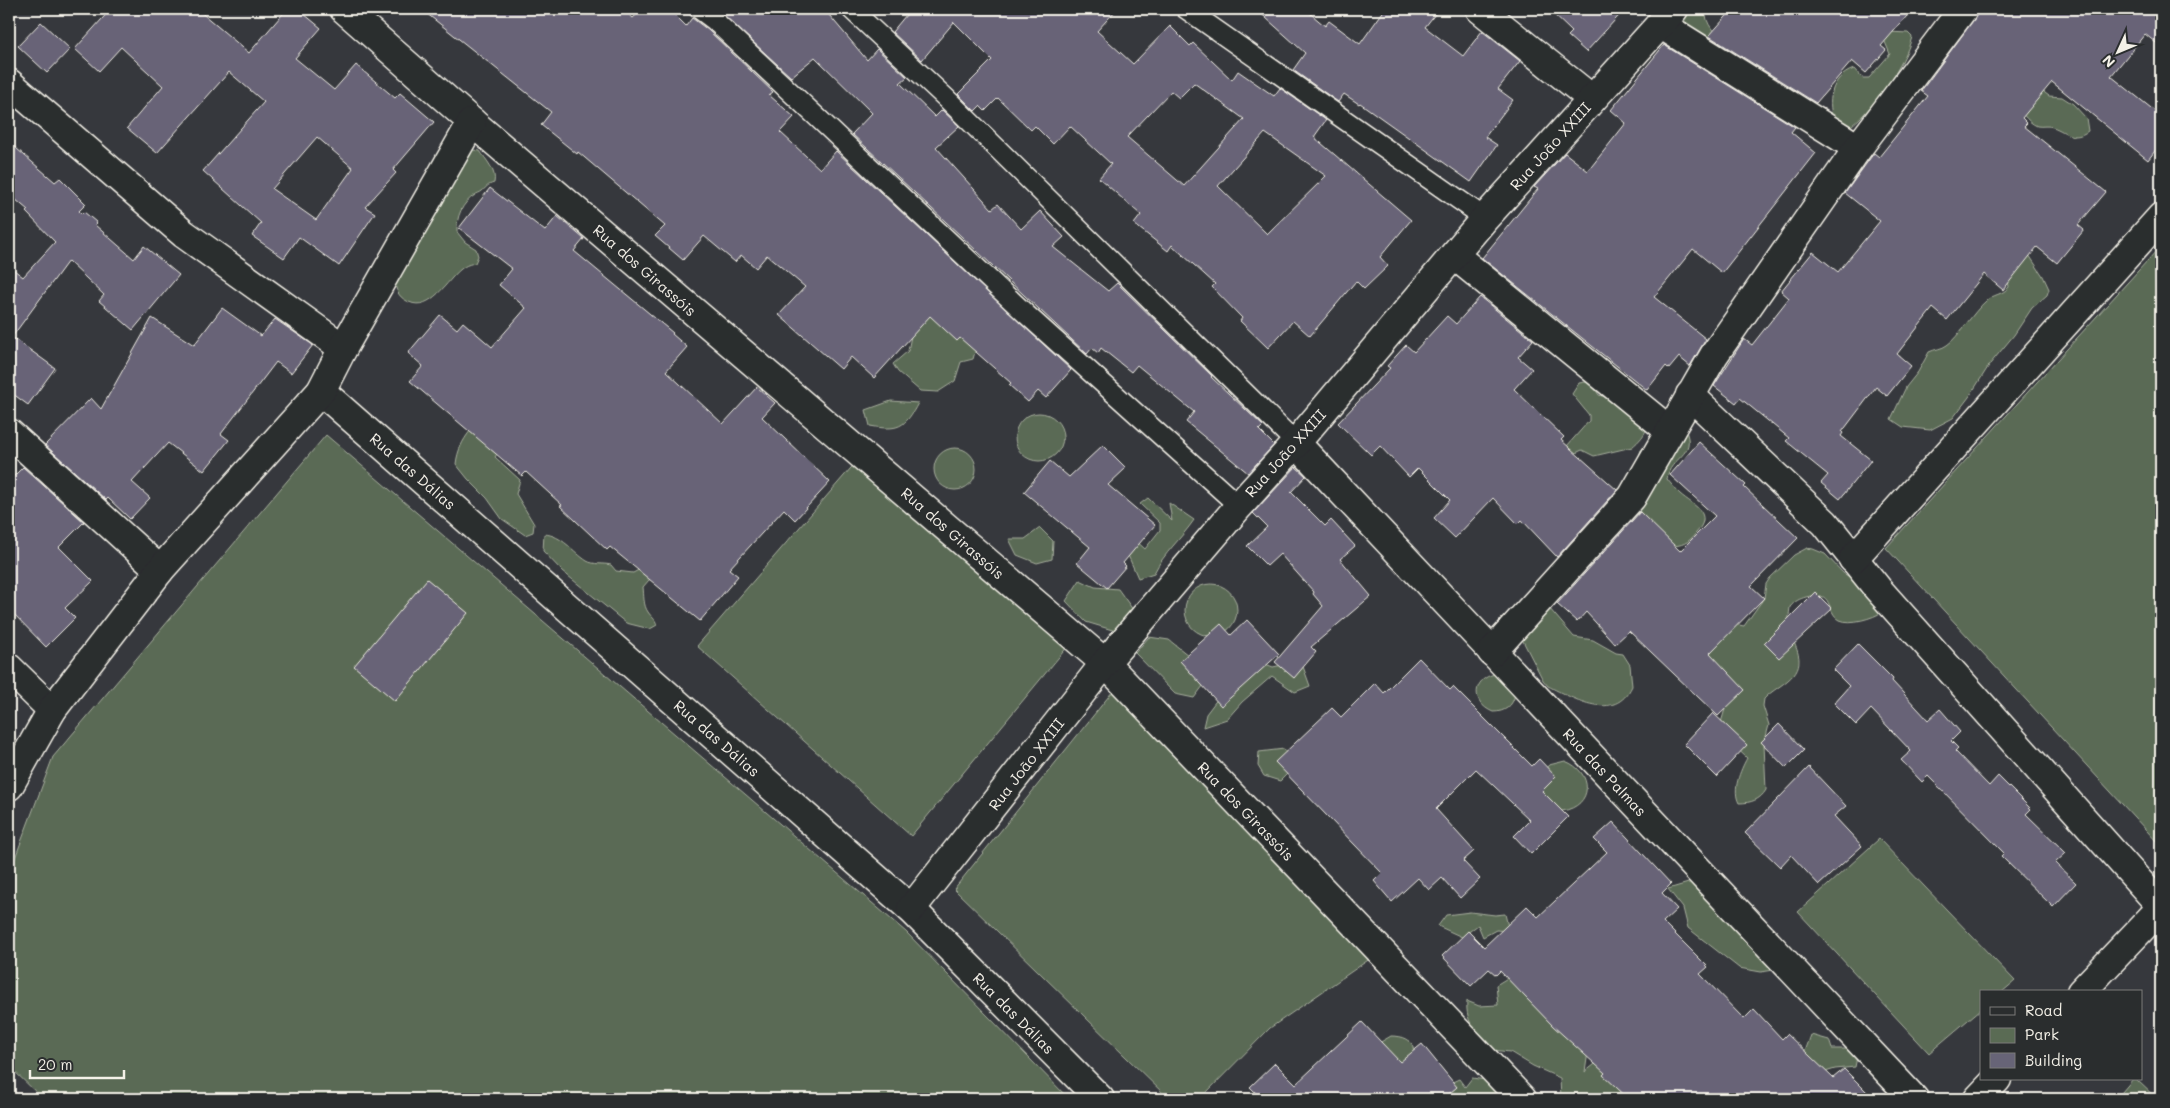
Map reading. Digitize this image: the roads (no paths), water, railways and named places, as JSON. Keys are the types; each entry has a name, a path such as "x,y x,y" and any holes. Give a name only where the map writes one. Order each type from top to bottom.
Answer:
{"street":[{"name":"Rua dos Girassóis","path":"344,9 472,122 1105,663 1522,1099"},
{"path":"1480,9 1592,100"},
{"path":"1492,652 1632,497 1714,355 1858,148 1963,9"},
{"path":"1667,16 1858,148"},
{"name":"Rua João XXIII","path":"911,909 1105,663 1239,506 1296,443 1485,218 1667,16"},
{"path":"9,82 184,234 343,348"},
{"path":"9,786 52,710 160,570 321,391 343,348 472,122"},
{"path":"1853,559 2161,217"},
{"path":"1454,256 1670,431"},
{"name":"Rua das Dálias","path":"321,391 911,909 1100,1099"},
{"path":"1690,396 1825,523 1853,559 2161,907 2083,990"},
{"path":"9,433 160,570"},
{"name":"Rua das Palmas","path":"1296,443 1914,1099"},
{"path":"9,668 52,710"},
{"path":"1978,1099 1996,1080"}],"lane":[{"path":"699,9 715,21 1027,315 1239,506"},
{"path":"851,9 947,99 1296,443"},
{"path":"1186,9 1485,218"}]}
